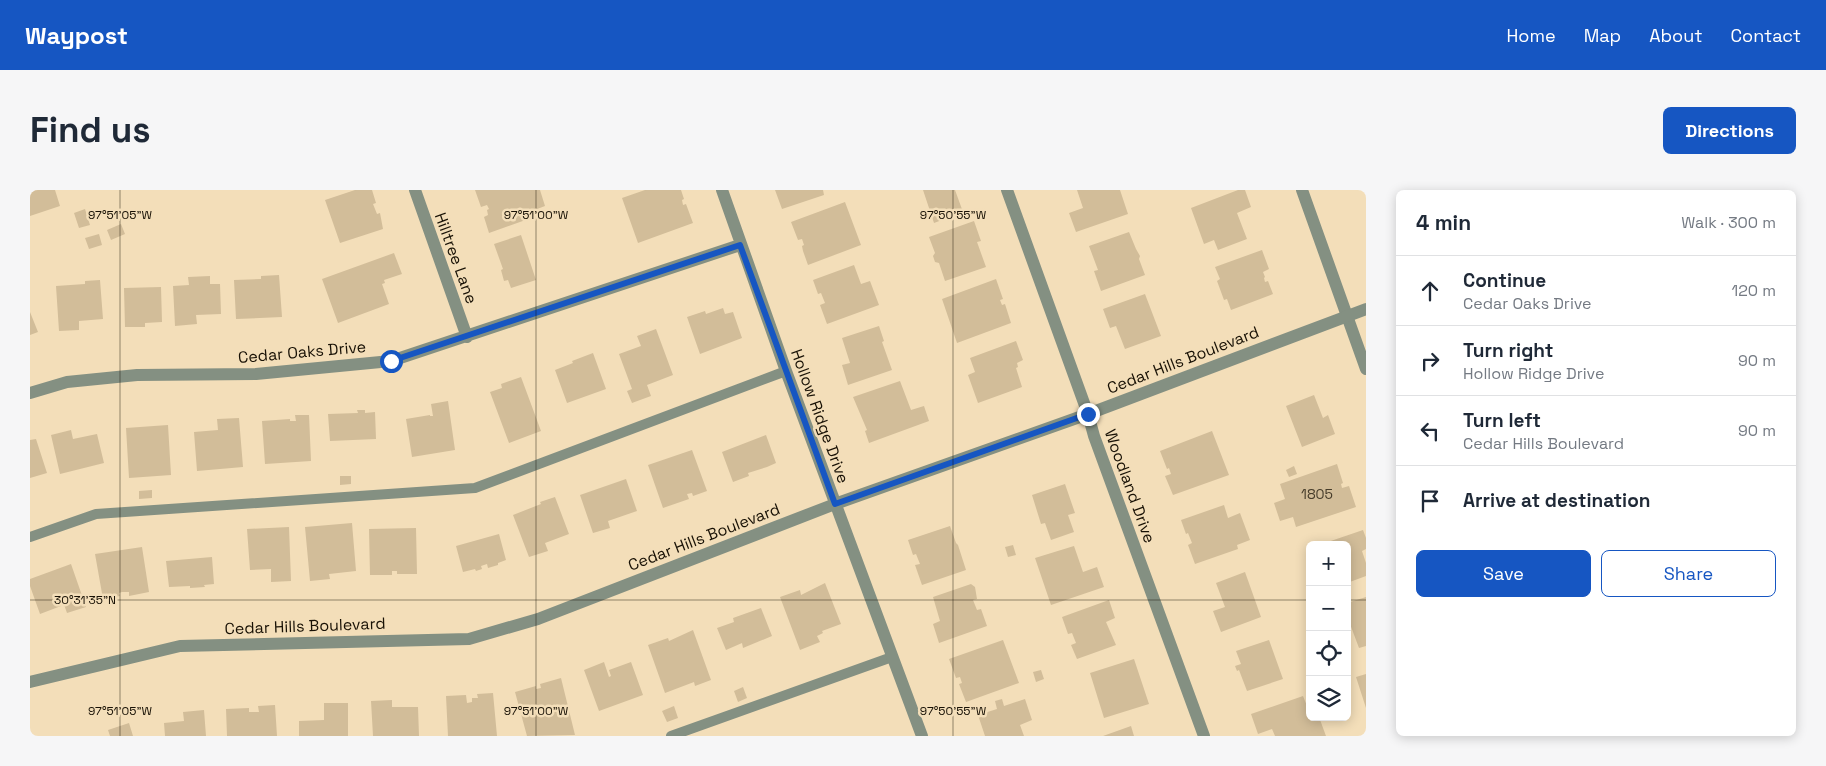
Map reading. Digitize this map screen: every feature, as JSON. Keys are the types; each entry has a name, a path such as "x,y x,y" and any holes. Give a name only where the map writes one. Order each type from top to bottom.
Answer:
{"street":[{"name":"Hilltree Lane","path":"415,190 467,337"},
{"name":"Hollow Ridge Drive","path":"722,190 786,371 922,736"},
{"name":"Woodland Drive","path":"1007,190 1088,414 1097,446 1204,736"},
{"path":"1302,190 1366,369"},
{"name":"Cedar Oaks Drive","path":"30,393 66,382 137,375 256,374 391,361 740,245"},
{"name":"Cedar Hills Boulevard","path":"30,682 180,646 469,639 538,619 835,504 1088,414 1366,309"}],"lane":[{"path":"30,537 96,514 475,488 786,371"},
{"path":"671,736 892,657"}],"building":[{"path":"30,190 55,190 60,206 30,216"},
{"path":"355,190 372,190 376,203 373,204 377,214 380,213 383,229 340,243 325,200"},
{"path":"475,190 540,190 545,206 532,211 534,217 489,233 484,217 488,215 487,210 489,209 487,205 481,207"},
{"path":"645,190 681,190 684,199 682,200 683,205 686,204 693,223 638,243 622,198"},
{"path":"775,190 823,190 824,195 782,209"},
{"path":"923,190 955,190 963,212 934,223"},
{"path":"1077,190 1120,190 1128,214 1076,232 1069,213 1083,208"},
{"path":"1238,190 1245,190 1251,207 1237,213 1247,239 1218,250 1214,240 1204,244 1191,208"},
{"path":"845,202 861,245 808,265 803,251 802,239 798,240 791,222"},
{"path":"85,209 90,225 79,228 74,213"},
{"path":"974,221 981,241 977,242 986,267 945,281 939,263 935,262 933,256 935,253 929,237"},
{"path":"121,224 125,234 111,240 107,230"},
{"path":"1129,232 1140,256 1139,259 1145,275 1101,291 1094,271 1098,270 1089,246"},
{"path":"99,234 102,245 89,249 85,238"},
{"path":"521,235 536,280 511,288 508,280 504,281 501,270 503,269 494,244"},
{"path":"1262,250 1269,269 1263,272 1265,282 1268,281 1273,294 1231,310 1227,299 1224,300 1217,281 1220,279 1215,267"},
{"path":"394,253 402,274 384,280 385,283 382,284 389,304 338,323 322,279"},
{"path":"854,265 861,284 870,281 879,305 827,324 820,305 825,303 821,293 818,294 813,280"},
{"path":"279,275 282,317 236,319 234,280 261,279 261,276"},
{"path":"210,276 210,284 220,284 221,314 196,315 197,324 175,326 173,286 189,285 188,277"},
{"path":"996,279 1003,299 1000,300 1002,305 1005,304 1011,323 957,343 942,299"},
{"path":"100,280 103,319 79,321 79,330 59,331 56,286 85,284 85,281"},
{"path":"161,287 162,322 145,323 145,327 125,327 124,288"},
{"path":"1145,294 1161,336 1125,349 1116,326 1110,328 1103,309"},
{"path":"723,308 725,314 733,312 742,338 700,354 687,317 705,311 706,314"},
{"path":"30,312 38,332 30,335"},
{"path":"879,326 884,341 882,342 892,370 848,385 842,365 850,363 842,338"},
{"path":"656,329 673,375 647,385 651,396 632,403 627,391 632,389 619,354 641,346 637,336"},
{"path":"1016,341 1023,360 1017,363 1018,367 1016,368 1022,387 978,403 968,375 975,372 970,358"},
{"path":"593,353 606,389 567,403 555,370"},
{"path":"521,377 541,431 509,443 490,392 502,388 501,384"},
{"path":"900,381 911,410 924,406 929,421 869,443 865,431 867,430 853,397"},
{"path":"1314,395 1323,418 1328,415 1335,434 1302,447 1286,406"},
{"path":"448,401 455,450 412,457 406,419 433,416 431,404"},
{"path":"357,410 365,410 365,413 375,412 376,439 330,441 328,414 358,413"},
{"path":"295,415 309,415 311,461 265,464 262,421 290,419 290,421 296,421"},
{"path":"239,418 243,467 197,471 194,432 218,430 217,419"},
{"path":"168,425 171,475 129,478 126,428"},
{"path":"71,430 73,439 97,434 104,463 60,474 51,435"},
{"path":"1212,431 1229,475 1173,495 1165,476 1171,474 1160,451"},
{"path":"766,435 776,463 748,473 749,476 733,482 722,452"},
{"path":"36,439 47,473 30,478 30,440"},
{"path":"692,450 707,491 693,496 692,493 687,494 689,499 663,508 648,465"},
{"path":"1337,464 1343,483 1341,484 1342,488 1349,486 1356,507 1296,527 1293,517 1280,521 1274,503 1285,499 1280,484"},
{"path":"1294,466 1297,474 1289,477 1286,470"},
{"path":"340,476 351,476 351,484 340,485"},
{"path":"626,479 637,511 608,521 610,528 593,533 580,495"},
{"path":"1065,484 1075,513 1068,515 1074,532 1051,540 1045,523 1041,524 1032,495"},
{"path":"152,490 152,498 139,499 139,491"},
{"path":"555,497 569,534 545,543 548,551 529,557 513,515"},
{"path":"1224,505 1228,518 1240,513 1250,540 1237,545 1238,549 1195,564 1188,545 1192,543 1188,533 1186,534 1181,520"},
{"path":"352,523 356,571 329,574 330,579 310,581 305,527"},
{"path":"950,526 966,570 922,585 915,565 920,564 916,554 913,555 908,540"},
{"path":"289,527 291,581 271,582 271,569 250,570 247,529"},
{"path":"416,528 417,574 397,574 397,571 392,571 392,575 370,575 369,529"},
{"path":"1363,530 1366,538 1366,549 1362,551 1366,563 1366,576 1351,582 1351,541 1331,541"},
{"path":"499,534 506,560 488,568 487,564 481,566 482,569 476,571 475,569 463,572 456,546"},
{"path":"1013,545 1016,555 1008,557 1005,547"},
{"path":"1074,546 1083,572 1097,567 1104,587 1051,605 1035,558"},
{"path":"142,547 149,592 129,596 129,592 122,592 119,593 120,596 103,599 95,554"},
{"path":"212,557 214,584 190,588 190,586 169,587 166,561"},
{"path":"71,564 86,607 67,613 62,599 58,600 61,606 40,614 30,586 30,579"},
{"path":"1245,572 1261,617 1221,632 1213,611 1225,607 1216,583"},
{"path":"825,583 841,624 822,631 823,633 817,636 820,642 800,650 780,597 800,590 801,595"},
{"path":"971,584 975,587 977,599 973,600 977,610 981,609 987,626 939,643 933,624 940,621 933,597"},
{"path":"1366,597 1366,646 1359,648 1351,627 1351,602"},
{"path":"1109,600 1115,618 1106,622 1116,645 1077,659 1071,645 1076,643 1072,633 1068,634 1062,617"},
{"path":"761,608 772,636 743,648 742,643 726,650 717,628 734,622 733,618"},
{"path":"693,630 711,680 695,686 694,682 665,693 648,645 668,638 669,641"},
{"path":"1003,640 1019,683 966,702 959,684 962,683 960,677 956,678 949,659"},
{"path":"1269,640 1283,679 1247,691 1239,670 1237,671 1235,666 1241,664 1236,651"},
{"path":"1134,659 1149,704 1104,718 1090,673"},
{"path":"604,662 609,677 611,676 609,670 631,662 643,695 599,711 584,670"},
{"path":"1041,670 1044,679 1036,682 1033,672"},
{"path":"1366,674 1366,708 1356,677"},
{"path":"561,678 575,735 527,736 515,692 536,686 536,689 541,688 540,684"},
{"path":"743,687 747,698 738,702 734,691"},
{"path":"493,693 497,736 448,736 446,696 466,695 467,703 472,702 472,698 478,698 477,694"},
{"path":"1303,696 1306,704 1306,721 1320,721 1326,736 1275,736 1272,729 1258,734 1251,714"},
{"path":"1002,699 1004,706 1025,699 1032,720 1020,725 1024,736 985,736 978,715 997,709 995,701"},
{"path":"392,700 392,707 418,707 419,736 373,736 371,701"},
{"path":"324,703 348,703 348,736 299,736 299,721 324,720"},
{"path":"275,705 277,736 227,736 226,709 249,708 249,712 259,712 258,706"},
{"path":"674,706 678,718 667,722 662,711"},
{"path":"204,710 206,736 165,736 164,723 184,721 183,712"},
{"path":"129,723 133,736 110,736 108,730"},
{"path":"1131,726 1134,736 1103,736"}],"route":[{"path":"391,361 740,245 835,504 1088,414"}]}
